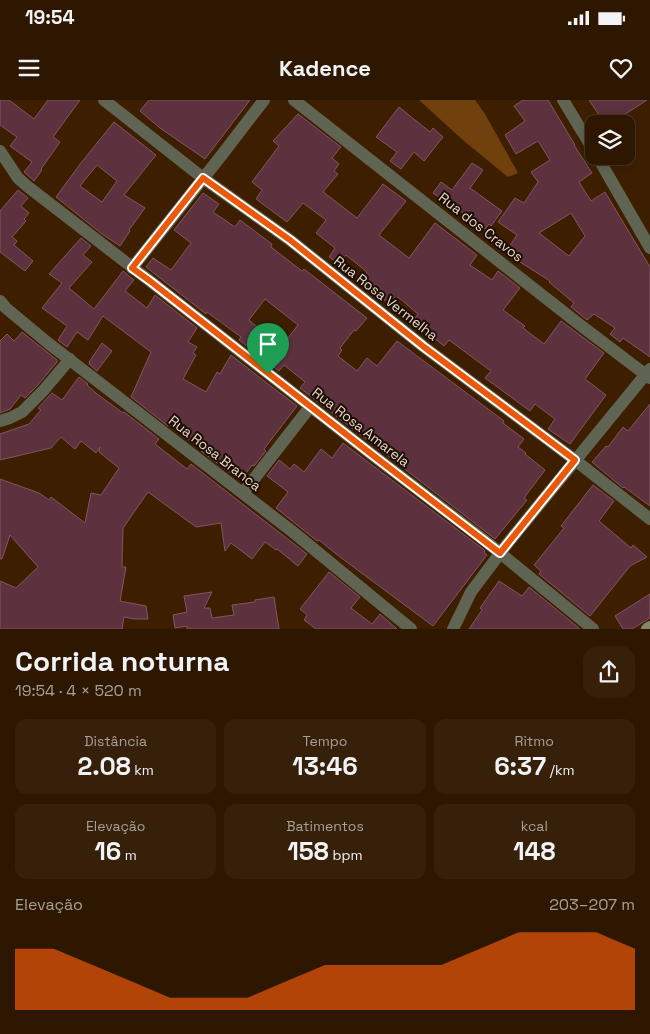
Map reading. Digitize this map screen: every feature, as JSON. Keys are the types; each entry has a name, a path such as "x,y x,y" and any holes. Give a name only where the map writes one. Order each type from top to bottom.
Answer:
{"street":[{"name":"Rua Rosa Vermelha","path":"104,100 203,178 290,240 424,347 575,460 650,519"},
{"path":"132,268 264,100"},
{"name":"Rua dos Cravos","path":"294,100 567,314 649,374"},
{"path":"563,100 585,136"},
{"name":"Rua Rosa Amarela","path":"0,152 18,178 27,186 500,553 593,629"},
{"path":"602,165 650,248"},
{"name":"Rua Rosa Branca","path":"0,301 48,343 243,493 411,629"},
{"path":"0,421 22,412 70,360"},
{"path":"453,629 471,592 500,553 575,460 649,374"},
{"path":"243,493 310,407"}],"shaded area":[{"path":"419,100 475,100 485,114 518,173 508,177 464,141"}],"building":[{"path":"0,100 9,100 34,119 48,100 80,100 53,137 60,142 34,181 24,172 32,162 10,146 17,137 0,125"},
{"path":"149,100 250,100 205,159 160,128 140,111"},
{"path":"523,100 548,100 585,165 592,173 579,182 591,201 605,192 650,267 650,357 623,338 620,342 610,334 615,328 594,314 587,320 571,307 574,303 550,281 509,255 510,253 507,250 517,235 498,222 515,198 524,203 538,182 531,172 550,160 538,141 516,154 505,135 525,121 514,106","holes":["571,213 585,236 569,256 539,233"]},
{"path":"589,100 647,100 624,115 599,115"},
{"path":"399,107 430,132 433,128 443,137 424,161 414,152 401,169 390,161 397,152 376,137"},
{"path":"298,114 341,147 332,158 339,164 334,171 338,174 323,192 357,218 383,184 406,201 379,235 409,258 435,223 477,255 470,265 492,280 498,271 520,288 503,310 525,326 523,328 544,344 561,321 604,353 585,379 606,395 570,444 548,429 555,419 535,404 530,411 485,378 491,371 449,340 444,346 413,321 418,314 398,297 391,305 360,281 367,272 346,255 339,264 329,257 335,248 316,233 326,220 303,203 287,222 256,199 262,190 252,182 279,146 273,141"},
{"path":"114,122 156,155 124,195 145,208 120,246 56,197","holes":["97,165 117,181 102,202 80,186"]},
{"path":"472,163 483,170 470,188 502,211 491,226 489,224 485,229 475,225 465,217 466,215 433,193 441,182 452,190"},
{"path":"18,190 28,198 21,206 29,213 24,219 26,221 12,237 17,241 14,245 33,261 25,271 0,252 0,211"},
{"path":"203,193 219,204 213,212 235,227 240,220 272,244 271,247 302,271 304,269 367,318 356,331 354,330 340,348 342,350 338,356 357,371 367,358 377,366 397,341 504,421 503,423 524,439 518,447 545,470 524,498 527,500 495,539 300,388 305,382 284,365 279,371 239,340 241,337 207,312 206,314 146,267 153,258 171,270 191,243 174,230","holes":["265,299 298,325 281,347 249,320"]},
{"path":"81,238 91,246 83,255 92,262 69,288 94,309 123,271 134,280 125,291 147,308 155,295 197,328 188,342 197,347 193,353 196,355 183,379 206,392 217,372 220,374 231,355 297,406 264,449 266,451 244,476 237,478 201,451 202,449 169,424 168,426 131,397 151,352 103,316 88,340 77,332 67,347 58,340 67,326 42,308 62,283 49,274"},
{"path":"22,332 57,360 57,362 25,398 21,395 10,409 0,413 0,341 7,334 14,341"},
{"path":"102,343 112,351 97,371 89,362"},
{"path":"79,377 97,394 159,439 155,444 187,469 191,464 307,554 298,566 265,542 252,559 231,543 225,551 221,523 196,527 148,492 123,528 122,567 126,567 120,601 146,606 148,619 124,617 122,629 0,629 0,581 16,588 38,567 10,535 2,559 0,559 0,479 39,493 49,500 51,497 85,523 91,493 101,495 119,468 99,452 100,447 96,453 81,441 75,449 61,437 51,448 0,460 0,434 29,424 41,410 38,408 52,393 62,400"},
{"path":"650,404 650,506 623,488 592,462 606,446 608,447 623,427 628,431"},
{"path":"343,443 483,549 487,555 433,626 319,540 317,541 276,508 288,492 267,476 279,460 290,469 294,464 304,472 321,449 332,458"},
{"path":"593,485 614,501 599,521 631,548 633,545 647,557 630,566 590,616 539,574 541,571 534,565 564,528 561,526"},
{"path":"329,572 360,597 351,608 372,624 380,614 397,629 316,629 304,620 307,615 300,609"},
{"path":"499,581 522,596 529,587 580,629 469,629 482,610 480,608"},
{"path":"212,592 204,608 210,608 212,618 234,615 232,605 274,597 279,629 187,629 187,626 175,628 173,615 187,612 184,596"},
{"path":"650,594 650,618 632,629 623,629 615,616"}],"route":[{"path":"203,178 290,240 424,347 575,460 500,553 268,374 132,268 203,178"}]}
